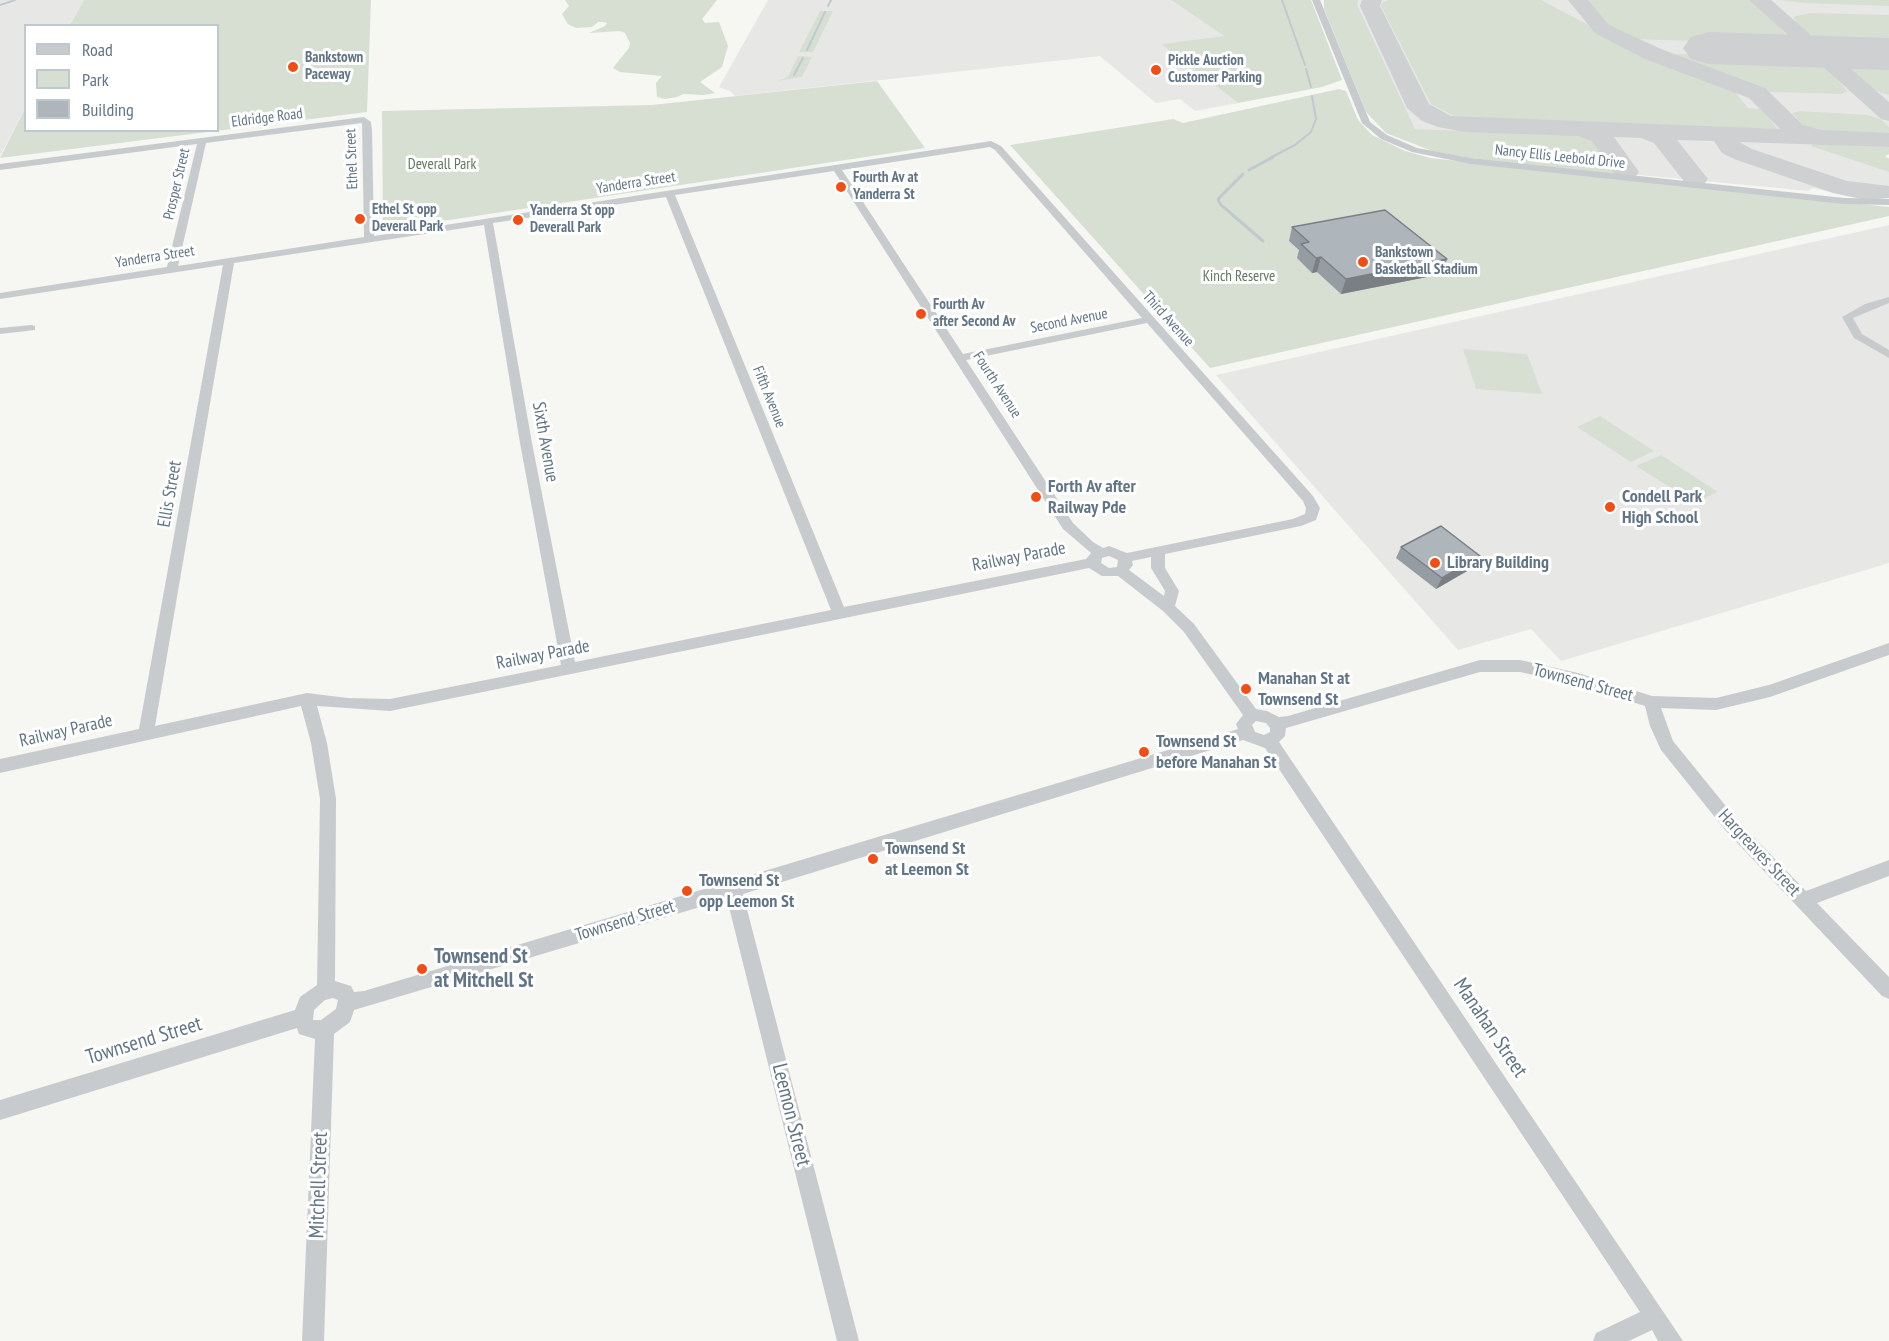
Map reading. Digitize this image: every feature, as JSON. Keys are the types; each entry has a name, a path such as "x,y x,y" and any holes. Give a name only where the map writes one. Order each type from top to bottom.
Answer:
{"street":[{"name":"Nancy Ellis Leebold Drive","path":"1317,1 1348,84 1366,123 1384,137 1415,150 1471,161 1844,201 1889,202"},
{"name":"Eldridge Road","path":"0,167 360,120"},
{"name":"Ethel Street","path":"360,120 368,124 369,239"},
{"name":"Prosper Street","path":"172,269 202,140"},
{"name":"Yanderra Street","path":"0,296 991,144"},
{"name":"Third Avenue","path":"991,144 998,148 1313,508 1311,517 1296,524 1158,551"},
{"name":"Fourth Avenue","path":"836,167 1068,526 1097,557"},
{"name":"Fifth Avenue","path":"669,193 839,613"},
{"name":"Sixth Avenue","path":"488,220 526,443 569,670"},
{"name":"Ellis Street","path":"146,733 229,261"},
{"path":"1889,300 1869,306 1847,317 1858,336 1889,355"},
{"name":"Second Avenue","path":"960,358 1148,320"},
{"path":"0,331 31,327"},
{"path":"1168,608 1172,591 1158,568 1158,551 1123,564 1112,573 1102,571 1097,557 1114,551 1123,564 1201,643 1252,715 1268,717 1272,732 1259,741 1246,732 1244,724 1252,715"},
{"name":"Railway Parade","path":"0,766 307,699 348,704 390,705 569,670 1097,557"},
{"name":"Townsend Street","path":"1272,732 1288,722 1480,666 1520,666 1578,679 1652,702 1716,704 1770,691 1889,650"},
{"path":"307,699 319,743 328,799 326,990"},
{"name":"Hargreaves Street","path":"1652,702 1658,726 1667,745 1732,826 1889,990"},
{"name":"Townsend Street","path":"348,1002 375,997 1233,738 1246,732"},
{"name":"Manahan Street","path":"1272,732 1672,1341"},
{"path":"1803,900 1889,867"},
{"name":"Leemon Street","path":"734,889 848,1341"},
{"path":"326,990 344,992 348,1002 338,1021 324,1029 311,1030 306,1027 302,1017 303,1010 312,998 326,990"},
{"name":"Townsend Street","path":"0,1110 302,1017"},
{"name":"Mitchell Street","path":"313,1341 324,1029"},
{"path":"1604,1341 1655,1317"}],"shaded area":[{"path":"0,0 84,0 71,24 24,24 24,111 0,156"},
{"path":"768,0 1171,0 1224,36 1162,44 1238,103 1195,111 1180,99 1156,103 1100,56 735,96 730,91 719,87"},
{"path":"1340,0 1889,0 1889,154 1885,156 1889,158 1889,197 1862,198 1812,188 1809,191 1619,173 1412,131"},
{"name":"Condell Park High School","path":"1889,225 1889,563 1561,661 1531,629 1458,650 1216,375"}],"green space":[{"name":"Bankstown Paceway","path":"84,0 371,0 367,112 219,131 219,24 71,24"},
{"path":"565,0 717,0 702,19 705,23 719,22 728,46 722,67 700,82 715,93 683,94 665,99 657,97 656,83 662,76 620,72 613,68 629,48 630,43 625,33 620,31 589,33 605,26 607,23 603,22 598,22 592,27 576,28 568,24 562,14 569,6"},
{"path":"1171,0 1311,0 1342,80 1322,87 1238,103 1161,44 1224,36"},
{"path":"1324,0 1358,0 1357,5 1415,129 1594,136 1598,138 1624,175 1470,158 1432,151 1386,133 1366,112 1324,9"},
{"path":"1388,0 1541,0 1660,63 1738,92 1735,92 1748,108 1761,109 1778,129 1474,120 1456,117 1431,104 1381,6"},
{"path":"1585,0 1749,0 1797,44 1631,39 1611,31"},
{"path":"1779,0 1889,0 1889,6 1803,3"},
{"path":"820,11 833,11 813,52 799,52"},
{"path":"1809,13 1889,15 1889,47 1859,46 1815,37 1801,29 1793,17"},
{"path":"1677,54 1813,59 1828,69 1847,91 1841,94 1770,92 1683,60"},
{"path":"798,56 812,57 802,77 777,81 788,77"},
{"path":"1866,60 1889,61 1889,95 1876,91 1849,68 1854,63"},
{"name":"Deverall Park","path":"877,81 925,148 383,230 382,111 652,105"},
{"name":"Kinch Reserve","path":"1339,89 1346,91 1358,120 1372,135 1405,151 1430,158 1889,207 1889,216 1210,368 1010,145 1173,119 1183,123"},
{"name":"Bankstown Paceway","path":"24,111 24,132 207,132 0,158"},
{"path":"1800,111 1867,115 1880,119 1889,127 1889,134 1814,131 1806,128 1792,113"},
{"path":"1813,144 1889,147 1889,154 1884,157 1889,159 1889,172 1811,146"},
{"path":"1463,349 1527,354 1542,394 1476,389"},
{"path":"1600,416 1654,451 1631,462 1577,427"},
{"path":"1661,455 1718,492 1695,503 1636,466"}],"building":[{"name":"Bankstown Basketball Stadium","path":"1385,210 1447,259 1346,279 1321,257 1316,258 1301,244 1309,242 1292,227"},
{"path":"1441,526 1480,556 1442,578 1401,547"}],"waterway":[{"path":"0,5 15,0"},
{"path":"828,6 831,0"},
{"path":"1282,0 1305,65"},
{"path":"807,50 825,12"},
{"path":"794,75 803,58"},
{"path":"1306,69 1311,87"},
{"path":"1270,158 1295,145 1311,132 1316,119 1312,96"},
{"path":"1249,170 1273,157"},
{"path":"1243,174 1218,199 1220,204 1263,241"}],"taxiway":[{"path":"1372,0 1370,6 1419,108 1430,116 1446,122 1465,125 1580,129"},
{"path":"1578,0 1602,29 1653,54 1757,93 1795,130 1817,137"},
{"path":"1759,0 1889,114"},
{"path":"1808,41 1846,51 1889,54"},
{"path":"1580,129 1644,131"},
{"path":"1580,129 1601,136 1626,172"},
{"path":"1644,131 1889,140"},
{"path":"1644,131 1663,138 1695,179"},
{"path":"1726,141 1731,148 1743,154 1842,188 1881,192"}],"runway":[{"path":"1709,48 1889,54"}],"place":[{"name":"Bankstown Paceway","path":"293,67"},
{"name":"Pickle Auction Customer Parking","path":"1156,70"},
{"name":"Fourth Av at Yanderra St","path":"841,187"},
{"name":"Ethel St opp Deverall Park","path":"360,219"},
{"name":"Yanderra St opp Deverall Park","path":"518,220"},
{"name":"Bankstown Basketball Stadium","path":"1363,262"},
{"name":"Fourth Av after Second Av","path":"921,314"},
{"name":"Forth Av after Railway Pde","path":"1036,497"},
{"name":"Condell Park High School","path":"1610,507"},
{"name":"Library Building","path":"1435,563"},
{"name":"Manahan St at Townsend St","path":"1246,689"},
{"name":"Townsend St before Manahan St","path":"1144,752"},
{"name":"Townsend St at Leemon St","path":"873,859"},
{"name":"Townsend St opp Leemon St","path":"687,891"},
{"name":"Townsend St at Mitchell St","path":"422,969"}]}
